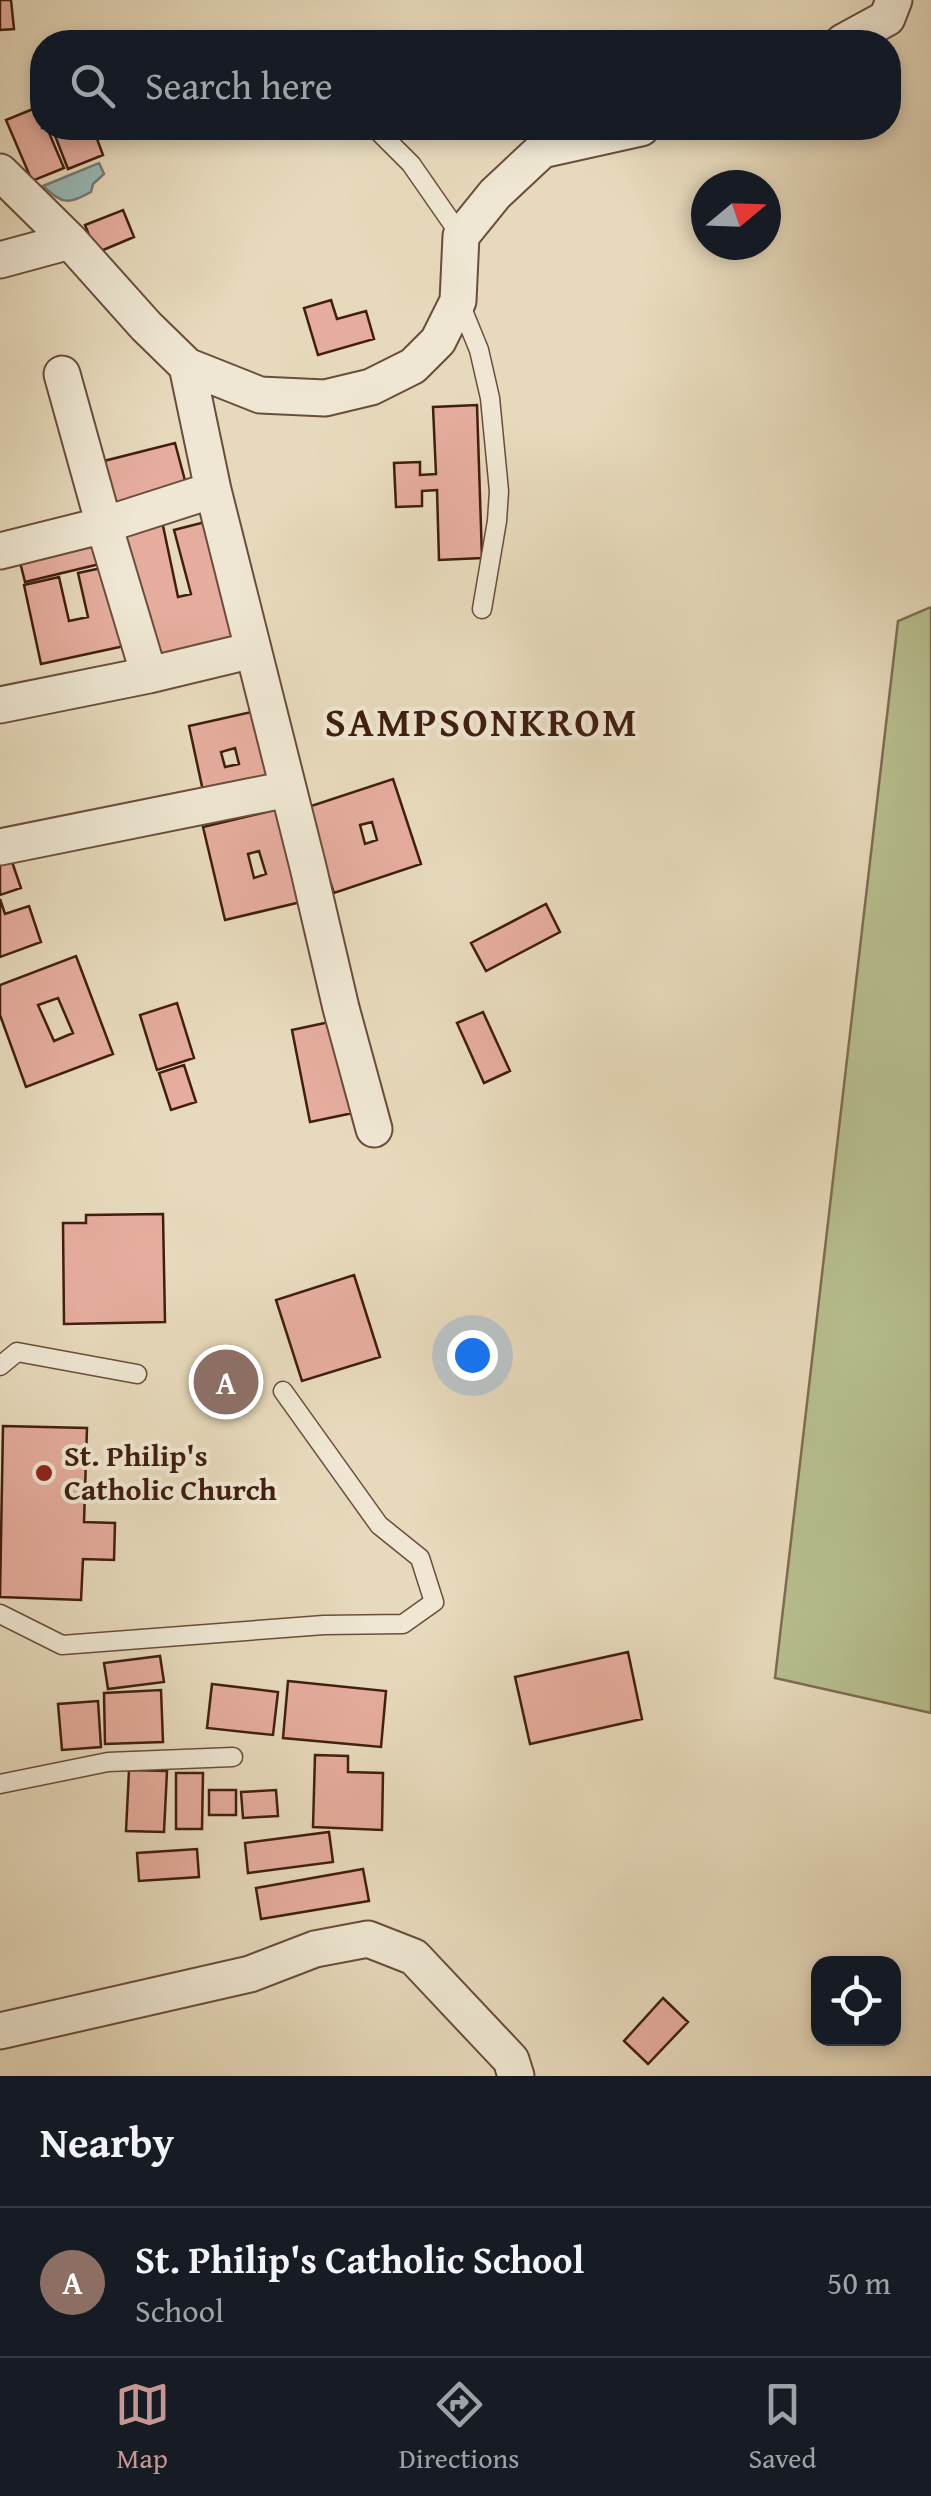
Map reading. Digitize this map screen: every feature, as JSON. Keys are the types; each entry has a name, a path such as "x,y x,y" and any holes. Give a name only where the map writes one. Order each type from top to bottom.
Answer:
{"street":[{"path":"865,30 887,18 894,0"},
{"path":"0,172 188,366 260,395 325,398 371,387 413,366 438,341 458,301 461,236 495,194 542,150 587,140"},
{"path":"0,260 70,240"},
{"path":"188,366 253,650 374,1129"},
{"path":"62,374 149,675"},
{"path":"0,551 104,525 214,490"},
{"path":"0,705 253,650"},
{"path":"0,848 288,790"},
{"path":"0,2030 250,1974 315,1949 368,1938 414,1957 511,2060 516,2076"}],"lane":[{"path":"387,140 410,164 461,236"},
{"path":"458,301 479,350 490,398 499,491 482,608"},
{"path":"0,1366 17,1352 137,1374"},
{"path":"0,1614 62,1645 324,1624 403,1624 434,1602 420,1558 379,1524 284,1390"},
{"path":"0,1784 108,1762 233,1758"}],"green space":[{"path":"931,607 931,1713 775,1678 898,621"}],"water":[{"path":"99,163 104,174 93,184 91,192 76,199 66,201 43,186"}],"building":[{"path":"0,0 11,0 14,29 0,30"},
{"path":"30,110 30,140 52,140 64,168 32,181 6,120"},
{"path":"57,140 97,140 103,155 68,169"},
{"path":"123,210 134,237 96,253 85,225"},
{"path":"331,300 337,319 366,311 374,339 318,355 304,308"},
{"path":"477,405 482,558 439,560 437,490 422,491 422,506 396,507 394,463 420,462 420,475 436,474 433,407"},
{"path":"175,443 187,488 104,510 92,464"},
{"path":"162,521 178,597 191,594 174,530 209,521 239,640 155,662 121,531"},
{"path":"103,541 108,562 25,582 20,562"},
{"path":"111,566 129,645 41,664 24,585 59,577 69,621 88,617 78,573"},
{"path":"256,711 270,776 203,791 189,726","holes":["235,748 239,764 225,767 221,752"]},
{"path":"393,779 421,864 334,893 305,808","holes":["372,822 377,840 365,844 360,825"]},
{"path":"279,809 301,902 225,920 203,827","holes":["259,851 266,874 254,878 248,854"]},
{"path":"10,856 21,888 0,895 0,859"},
{"path":"0,899 5,914 29,906 41,942 0,957"},
{"path":"546,904 560,932 486,971 471,943"},
{"path":"76,956 113,1054 26,1087 0,1015 0,985","holes":["58,998 73,1033 54,1041 38,1005"]},
{"path":"177,1003 194,1058 157,1070 140,1015"},
{"path":"483,1012 510,1071 484,1083 457,1023"},
{"path":"334,1021 353,1113 310,1122 292,1030"},
{"path":"184,1065 196,1102 171,1110 159,1073"},
{"path":"163,1214 165,1322 64,1324 63,1223 86,1223 86,1215"},
{"path":"354,1275 380,1357 302,1381 276,1300"},
{"name":"St. Philip's Catholic Church","path":"3,1426 87,1428 84,1522 115,1523 114,1560 83,1559 81,1600 0,1597"},
{"path":"628,1652 642,1719 530,1744 515,1677"},
{"path":"160,1656 164,1682 108,1689 104,1663"},
{"path":"288,1681 386,1691 381,1747 283,1738"},
{"path":"212,1684 278,1692 273,1735 207,1728"},
{"path":"161,1690 163,1742 105,1744 104,1693"},
{"path":"98,1701 101,1747 62,1750 58,1704"},
{"path":"315,1755 348,1756 348,1772 383,1773 382,1830 313,1827"},
{"path":"129,1770 167,1771 164,1832 126,1831"},
{"path":"176,1773 203,1773 202,1829 176,1829"},
{"path":"209,1790 236,1790 236,1815 209,1815"},
{"path":"276,1790 278,1816 243,1818 241,1792"},
{"path":"329,1832 333,1862 248,1873 245,1843"},
{"path":"197,1849 199,1877 139,1881 137,1853"},
{"path":"363,1869 369,1901 261,1919 256,1888"},
{"path":"663,1998 688,2022 648,2064 624,2041"}],"place":[{"name":"St. Philip's Catholic School","path":"226,1382"},
{"name":"St. Philip's Catholic Church","path":"44,1473"}],"district":[{"name":"SAMPSONKROM","path":"482,722"}]}
